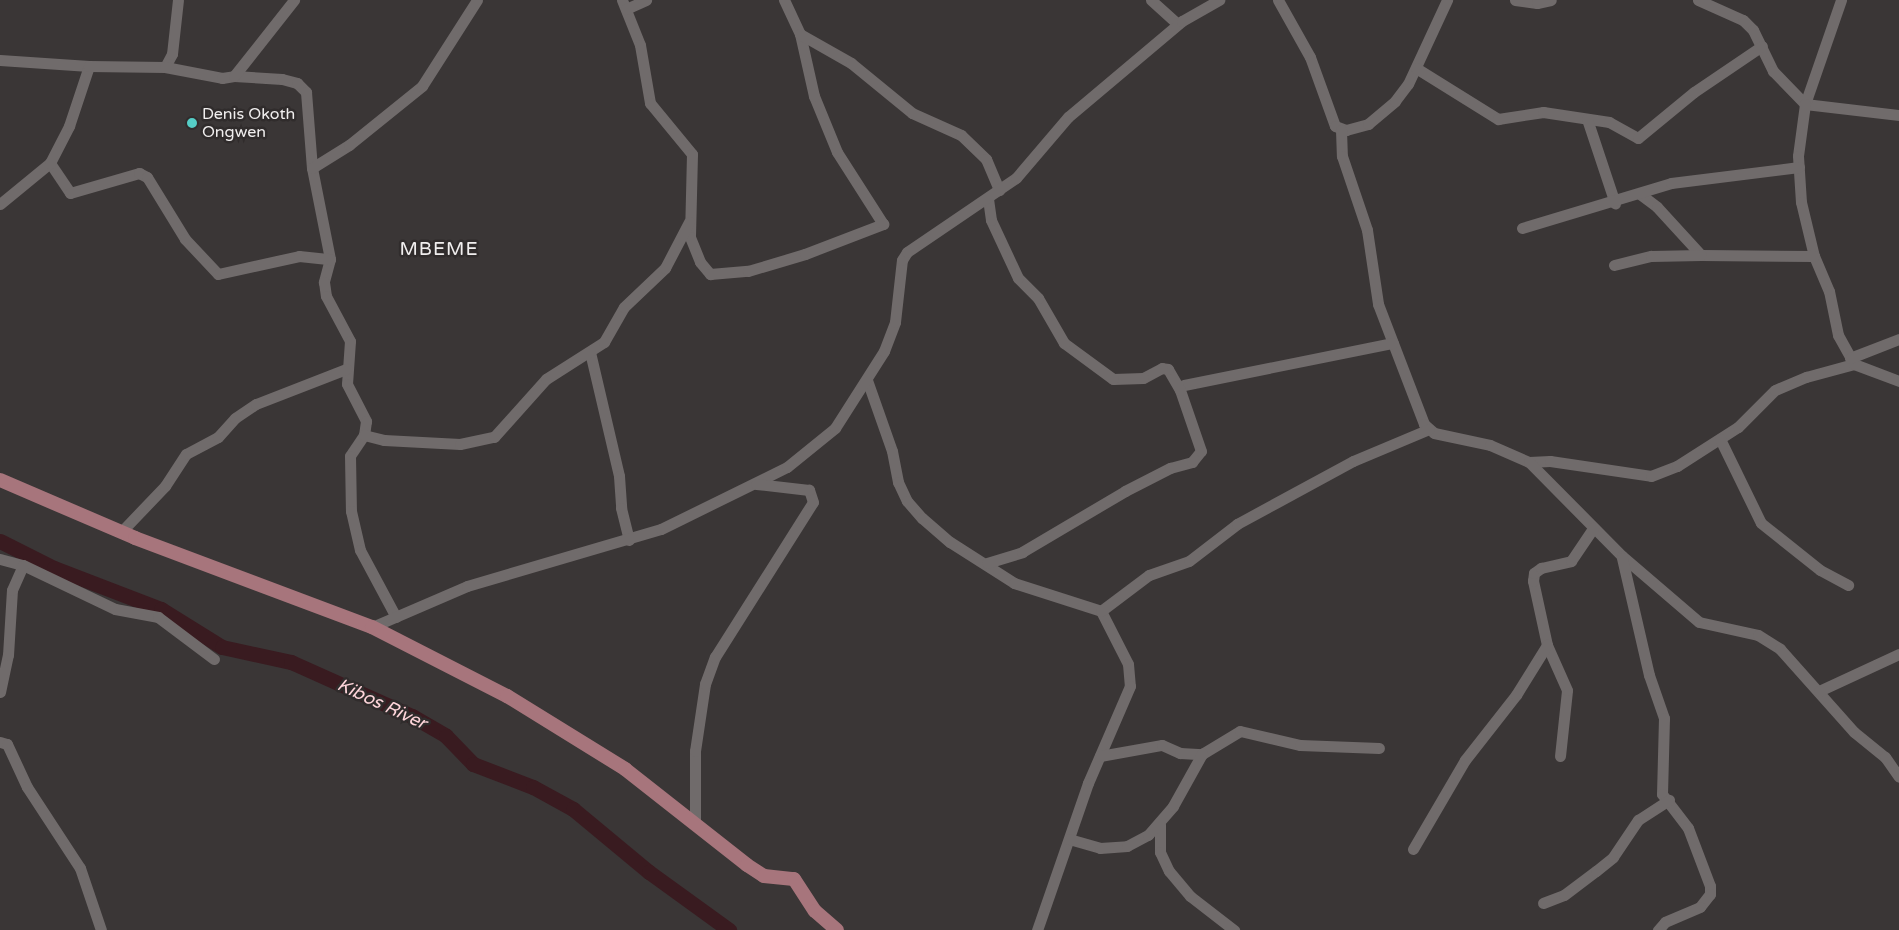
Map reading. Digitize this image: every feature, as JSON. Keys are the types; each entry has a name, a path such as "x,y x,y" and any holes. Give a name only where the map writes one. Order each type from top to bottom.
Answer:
{"main road":[{"path":"0,480 121,532 372,627 554,722 625,769 764,876 794,879 815,911 838,930"}],"street":[{"path":"165,67 172,54 178,0"},
{"path":"234,76 294,0"},
{"path":"312,168 349,145 422,86 477,0"},
{"path":"646,0 624,5 640,45 650,103 692,154 690,220 694,251 710,274 748,271 804,254 883,224 837,152 814,96 800,34 784,0"},
{"path":"1151,0 1178,24"},
{"path":"372,627 495,577 629,540 700,513 756,484 822,441 868,380 895,322 902,260 907,252 1016,178 1068,117 1178,24 1219,0"},
{"path":"1278,0 1310,57 1331,116 1340,130 1342,156 1367,230 1378,304 1428,429"},
{"path":"1340,130 1355,129 1378,118 1395,101 1416,68 1447,0"},
{"path":"1515,0 1537,3 1551,0"},
{"path":"1698,0 1743,20 1762,46 1773,71 1806,104 1899,115"},
{"path":"1841,0 1806,104 1798,166 1801,202 1814,256 1829,291 1838,335 1852,361 1899,381"},
{"path":"800,34 852,63 912,113 961,135 986,158 999,190"},
{"path":"1416,68 1498,119 1535,111 1609,122 1640,137 1694,92 1762,46"},
{"path":"0,60 89,66 165,67 234,76 264,75 303,88 312,168 330,259 324,288 350,341 346,368 347,384 364,414 364,435 350,456 351,511 360,550 396,617"},
{"path":"0,204 50,163 69,126 89,66"},
{"path":"1587,119 1614,203"},
{"path":"50,163 70,193 139,173 147,177 185,239 218,274 299,256 330,259"},
{"path":"1522,228 1580,208 1614,203 1670,183 1798,166"},
{"path":"1640,194 1657,206 1701,255"},
{"path":"987,564 1022,552 1125,491 1170,468 1192,462 1201,451 1180,390 1168,369 1162,368 1143,378 1113,379 1064,343 1038,298 1018,278 991,220 988,198"},
{"path":"364,435 384,440 449,444 490,439 546,379 590,352 611,334 624,307 665,268 690,220"},
{"path":"1614,266 1651,256 1814,256"},
{"path":"1529,462 1550,461 1651,476 1677,466 1720,439 1775,390 1852,361 1899,339"},
{"path":"1184,385 1393,343"},
{"path":"590,352 618,468 620,508 629,540"},
{"path":"121,532 165,486 186,454 218,437 236,418 256,404 346,368"},
{"path":"868,380 907,501 950,542 1014,583 1101,611 1128,664 1131,678 1100,756 1037,930"},
{"path":"1101,611 1149,575 1189,561 1238,524 1353,462 1428,429 1490,445 1529,462 1622,556 1699,622 1758,635 1780,649 1854,732 1885,757 1899,777"},
{"path":"1720,439 1761,523 1820,570 1848,585"},
{"path":"695,824 695,751 708,675 715,657 813,502 809,490 756,484"},
{"path":"1560,756 1567,690 1547,645 1534,572 1571,561 1593,528"},
{"path":"1622,556 1649,675 1664,718 1660,784 1688,828 1710,894 1700,907 1665,922 1658,930"},
{"path":"0,559 23,565 115,609 158,617 214,659"},
{"path":"0,692 8,655 12,590 23,565"},
{"path":"1413,849 1465,760 1516,695 1547,645"},
{"path":"1819,691 1899,654"},
{"path":"1069,840 1100,848 1127,846 1160,824 1202,754 1240,731 1300,745 1379,748"},
{"path":"0,742 7,744 27,787 80,868 97,928"},
{"path":"1100,756 1162,745 1180,753 1202,754"},
{"path":"1543,903 1564,895 1596,871 1613,856 1638,820 1669,800"},
{"path":"1160,824 1160,852 1169,871 1190,896 1234,930"}],"waterway":[{"name":"Kibos River","path":"0,541 54,568 161,609 222,647 291,662 412,716 446,736 473,764 533,787 573,809 649,872 729,930"}],"place":[{"name":"Denis Okoth Ongwen","path":"192,123"}],"district":[{"name":"MBEME","path":"439,250"}]}
